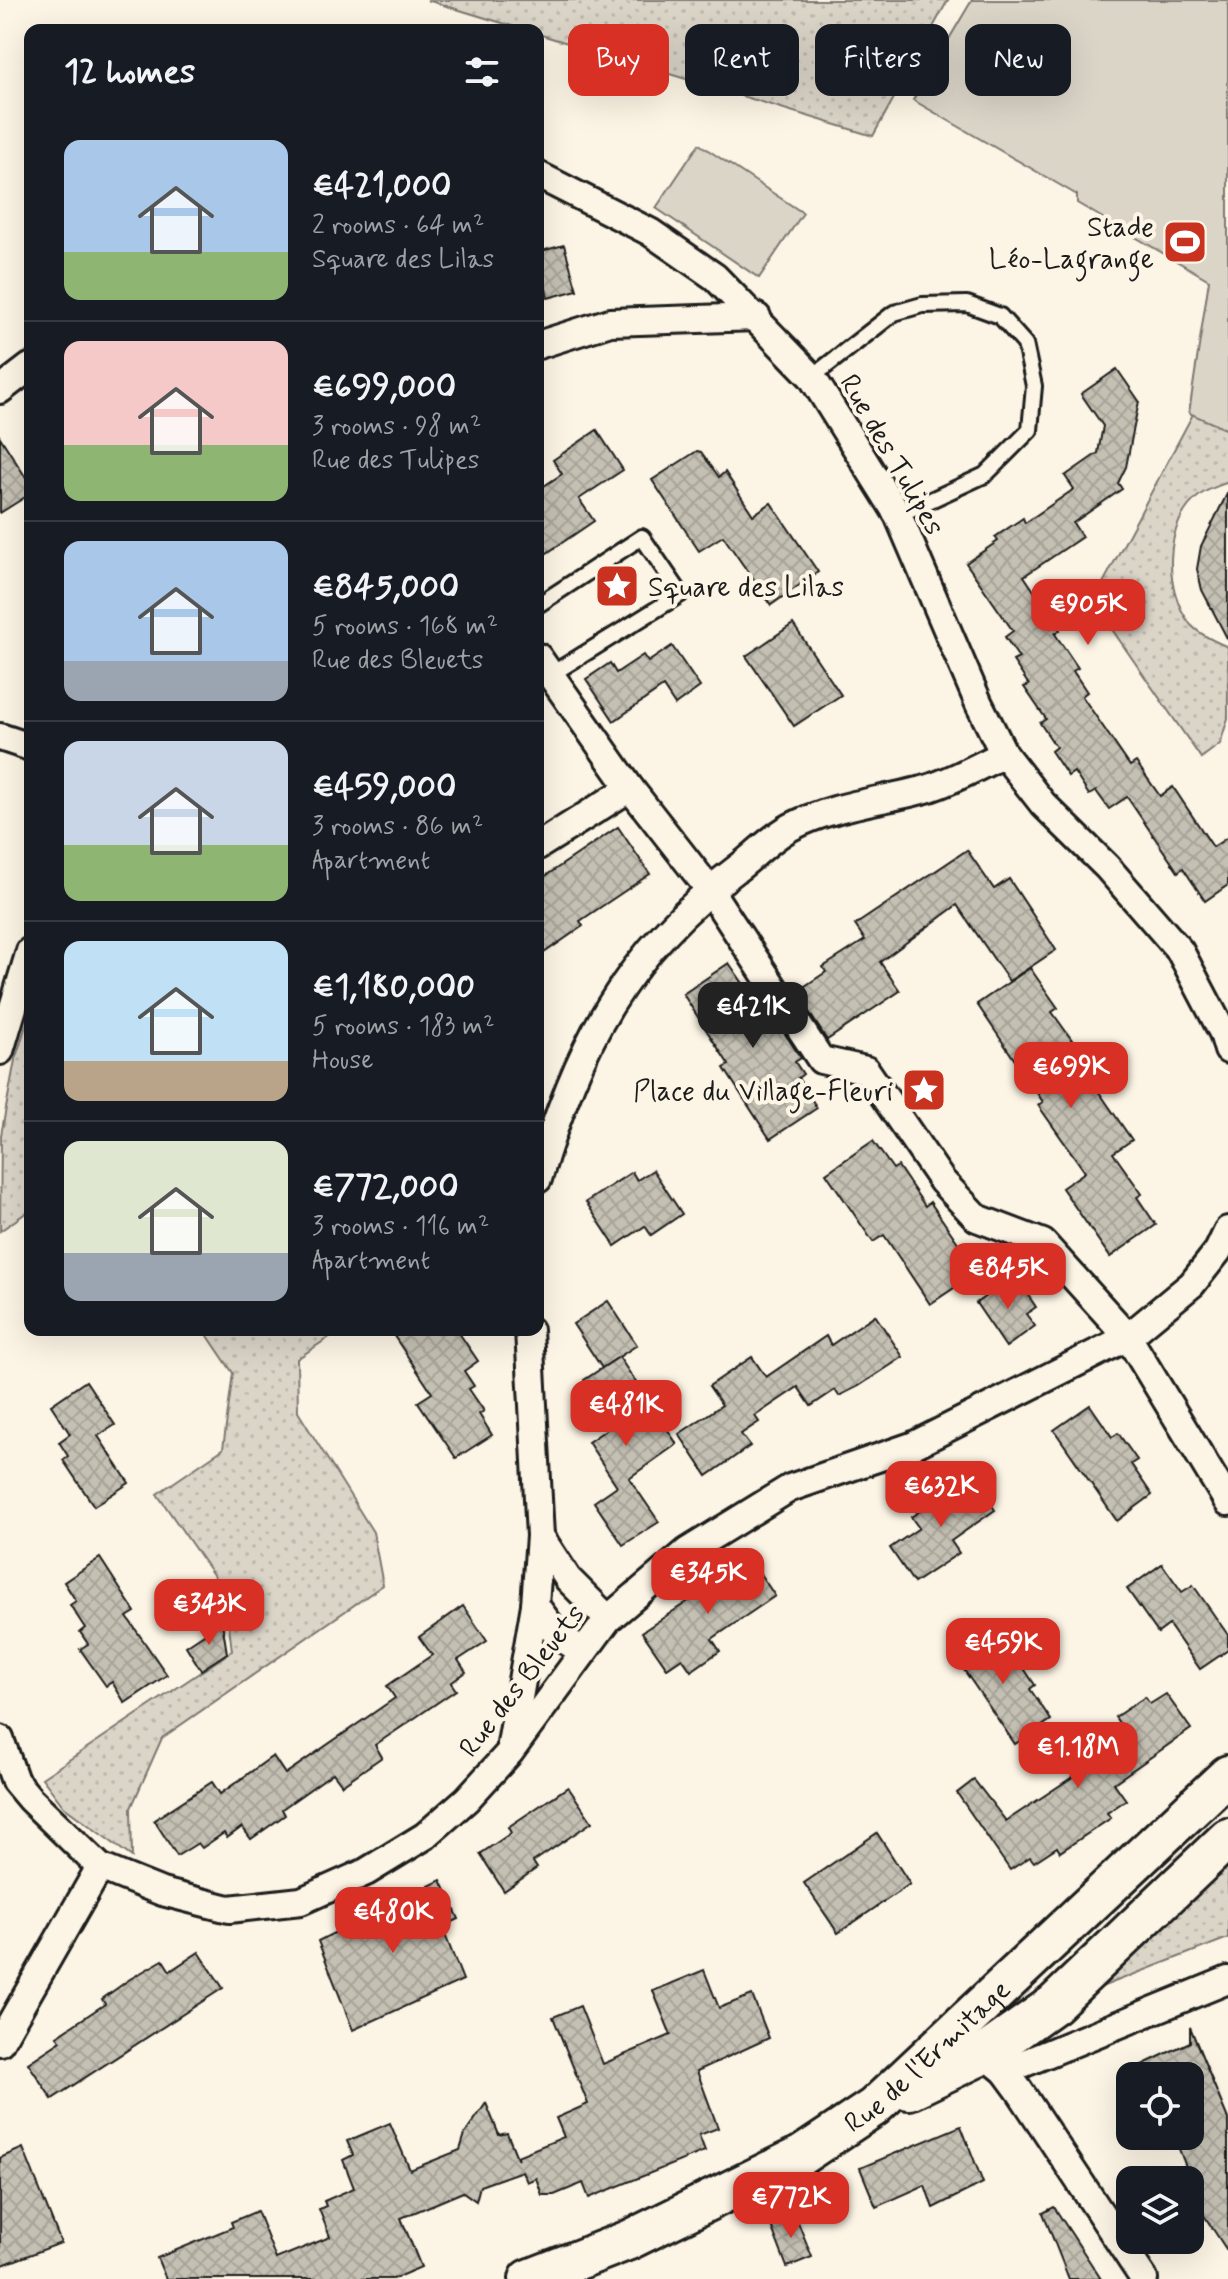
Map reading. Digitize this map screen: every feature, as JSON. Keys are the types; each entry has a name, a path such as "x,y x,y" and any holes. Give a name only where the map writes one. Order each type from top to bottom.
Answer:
{"main road":[{"name":"Rue de l'Ermitage","path":"529,2279 629,2240 802,2155 874,2107 1228,1775"},
{"path":"874,2107 995,2063 1228,1838"}],"street":[{"name":"Rue des Tulipes","path":"544,178 650,232 715,277 812,377 898,515 979,704 1004,754 1043,804 1107,867 1180,951 1223,1033 1228,1050"},
{"path":"544,343 610,322 757,317"},
{"path":"0,390 24,372"},
{"path":"544,666 630,788 709,889 821,1060 866,1070 942,1181 977,1218 1043,1243 1128,1337 1228,1502"},
{"path":"0,737 24,745"},
{"path":"544,1159 561,1101 600,1019 642,958 709,889 791,827 859,803 928,788 1004,754"},
{"path":"544,842 630,788"},
{"path":"0,1051 24,971"},
{"path":"1128,1337 1192,1284 1218,1251 1228,1230"},
{"path":"510,1752 535,1605 540,1536 529,1336"},
{"name":"Rue des Bleuets","path":"0,1739 15,1781 100,1867 162,1892 229,1909 301,1901 366,1872 425,1836 467,1799 510,1752 608,1619 688,1551 790,1488 912,1446 1128,1337"},
{"path":"540,1536 568,1579 608,1619"},
{"path":"535,1605 558,1636 583,1651"},
{"path":"0,2042 100,1867"},
{"path":"1144,2279 995,2063 1228,1980"}],"lane":[{"path":"812,377 894,313 922,305 967,304 1000,316 1025,344 1034,386 1030,430 985,475 898,515"},
{"path":"544,601 642,537 681,594 544,666"}],"shaded area":[{"path":"427,0 948,0 935,24 815,24 815,96 895,96 873,136 742,96 799,96 799,24 685,24 685,79 669,74 669,24 568,24 568,43 544,36 544,24 505,24"},
{"name":"Stade Léo-Lagrange","path":"972,0 1228,0 1228,430 1189,413 1209,280 1077,203 1077,195 913,100 915,96 949,96 949,39"},
{"path":"699,144 803,213 759,278 656,208"},
{"path":"1193,414 1228,430 1228,482 1203,493 1188,507 1179,522 1171,557 1175,594 1182,611 1199,632 1228,647 1228,718 1220,744 1201,758 1093,602"},
{"path":"24,1032 24,1214 0,1231 1,1135 15,1060"},
{"path":"208,1336 331,1336 297,1359 298,1412 373,1532 383,1585 162,1738 131,1808 132,1857 64,1807 42,1778 232,1651 225,1592 157,1494 223,1449 233,1373"},
{"path":"1228,1864 1228,1938 1096,1989"}],"building":[{"path":"564,245 577,290 548,298 544,280 544,250"},
{"path":"1117,369 1139,401 1126,467 1118,483 1122,489 1073,523 1082,537 1024,576 1060,630 1055,634 1078,668 1073,671 1087,692 1082,696 1130,766 1136,762 1160,796 1173,787 1213,847 1228,837 1228,885 1205,901 1183,868 1178,872 1127,797 1109,809 1096,791 1089,795 1074,772 1068,776 1051,751 1056,747 1040,723 1046,719 1024,687 1029,685 1013,661 1019,658 1005,637 1013,631 966,563 998,541 995,537 1023,518 1025,523 1074,489 1065,476 1098,453 1103,426 1081,394"},
{"path":"597,430 623,470 579,499 594,521 544,555 544,486 562,474 553,460"},
{"path":"0,437 24,475 24,498 0,513"},
{"path":"697,451 701,452 719,477 725,472 753,515 771,503 818,572 771,605 723,536 699,551 652,480"},
{"path":"1228,492 1228,640 1202,590 1197,569 1201,546"},
{"path":"793,624 841,695 794,726 746,656"},
{"path":"672,646 700,687 675,705 663,687 614,721 586,679 610,663 616,673 643,655 648,662"},
{"path":"618,827 650,874 580,921 583,926 544,953 544,877"},
{"path":"967,850 994,889 1009,879 1056,950 1009,981 957,905 880,962 900,991 827,1040 796,992 826,972 823,967 865,940 855,925"},
{"path":"729,963 749,992 753,989 769,1010 801,1058 795,1062 803,1074 798,1078 817,1108 770,1139 724,1068 729,1065 683,994"},
{"path":"1030,968 1058,1008 1052,1012 1072,1040 1066,1044 1132,1140 1113,1153 1142,1194 1137,1197 1156,1225 1110,1257 1062,1188 1085,1172 1038,1105 1043,1102 977,1004"},
{"path":"873,1141 893,1169 898,1166 925,1206 930,1202 978,1272 930,1304 884,1235 873,1242 826,1173"},
{"path":"653,1170 682,1214 651,1235 645,1226 615,1246 586,1202 632,1172 637,1180"},
{"path":"1015,1276 1036,1307 1026,1314 1035,1326 1006,1347 976,1303"},
{"path":"608,1301 637,1345 602,1368 573,1324"},
{"path":"875,1315 903,1357 859,1386 839,1396 835,1390 811,1406 798,1387 755,1416 759,1422 741,1434 750,1446 707,1476 679,1434 722,1405 709,1386 752,1357 766,1377 826,1336 831,1345"},
{"path":"394,1336 461,1336 478,1361 464,1371 474,1386 469,1389 484,1411 479,1414 492,1435 456,1458 418,1402 432,1393"},
{"path":"619,1357 677,1444 629,1478 659,1522 623,1545 594,1502 617,1486 588,1442 613,1425 584,1380"},
{"path":"86,1381 115,1425 98,1436 129,1483 94,1506 63,1460 68,1456 59,1442 70,1434 51,1405"},
{"path":"1090,1405 1112,1437 1118,1433 1137,1460 1131,1464 1152,1495 1117,1521 1054,1430"},
{"path":"971,1476 995,1510 951,1541 959,1553 914,1583 890,1548 919,1528 911,1517"},
{"path":"100,1558 135,1612 127,1617 167,1675 125,1703 112,1682 106,1686 80,1649 88,1644 80,1632 85,1628 70,1605 76,1601 64,1582"},
{"path":"750,1559 775,1596 712,1639 720,1651 691,1671 682,1658 667,1668 642,1632 690,1600 687,1595 715,1575 719,1580"},
{"path":"1162,1564 1182,1592 1193,1585 1228,1635 1228,1650 1200,1669 1169,1625 1158,1633 1127,1589"},
{"path":"463,1606 487,1641 458,1660 466,1672 451,1683 456,1690 375,1745 382,1757 342,1785 333,1773 282,1809 285,1815 251,1839 242,1827 227,1838 224,1833 202,1848 198,1843 177,1856 154,1820 212,1782 220,1794 273,1756 285,1774 395,1698 387,1686 432,1655 419,1637"},
{"path":"222,1622 227,1653 201,1670 186,1646"},
{"path":"989,1629 1010,1660 1016,1657 1025,1670 1035,1685 1030,1689 1051,1720 1015,1744 953,1654"},
{"path":"1166,1694 1191,1729 1114,1783 1126,1800 1107,1813 1111,1818 1060,1852 1057,1847 1034,1862 1030,1857 1010,1870 957,1793 974,1780 1006,1821 1130,1739 1115,1717 1145,1697 1150,1704"},
{"path":"568,1787 592,1822 533,1862 537,1868 504,1891 480,1854 511,1833 508,1827"},
{"path":"877,1833 910,1884 838,1933 804,1883"},
{"path":"441,1880 459,1919 442,1927 463,1980 353,2030 318,1941 376,1912 373,1906 403,1891 406,1897"},
{"path":"199,1952 223,1988 52,2099 28,2063 61,2041 57,2036 105,2004 102,1999 130,1979 163,1960 170,1971"},
{"path":"704,1970 719,2008 752,1995 769,2038 697,2071 718,2128 699,2135 705,2151 589,2198 583,2183 554,2195 542,2195 536,2178 527,2182 522,2171 480,2186 476,2201 463,2192 401,2218 421,2267 393,2279 166,2279 157,2258 233,2227 231,2222 257,2211 276,2259 330,2237 319,2209 326,2206 324,2201 354,2188 343,2160 353,2155 347,2141 390,2123 410,2170 460,2150 465,2134 486,2103 499,2135 507,2133 518,2160 517,2156 564,2137 556,2118 588,2104 553,2017 580,2006 603,2064 671,2035 653,1991"},
{"path":"1190,2027 1228,2119 1228,2252 1204,2215 1204,2166 1186,2166 1179,2150 1204,2150 1204,2062 1148,2062 1190,2042"},
{"path":"961,2126 983,2183 933,2208 925,2185 876,2207 860,2168"},
{"path":"23,2148 61,2243 0,2266 0,2158"},
{"path":"1054,2207 1101,2279 1069,2279 1043,2213"},
{"path":"794,2212 812,2257 787,2267 770,2223"}],"place":[{"name":"Stade Léo-Lagrange","path":"1185,242"},
{"name":"Square des Lilas","path":"617,586"},
{"name":"Place du Village-Fleuri","path":"924,1090"}]}
